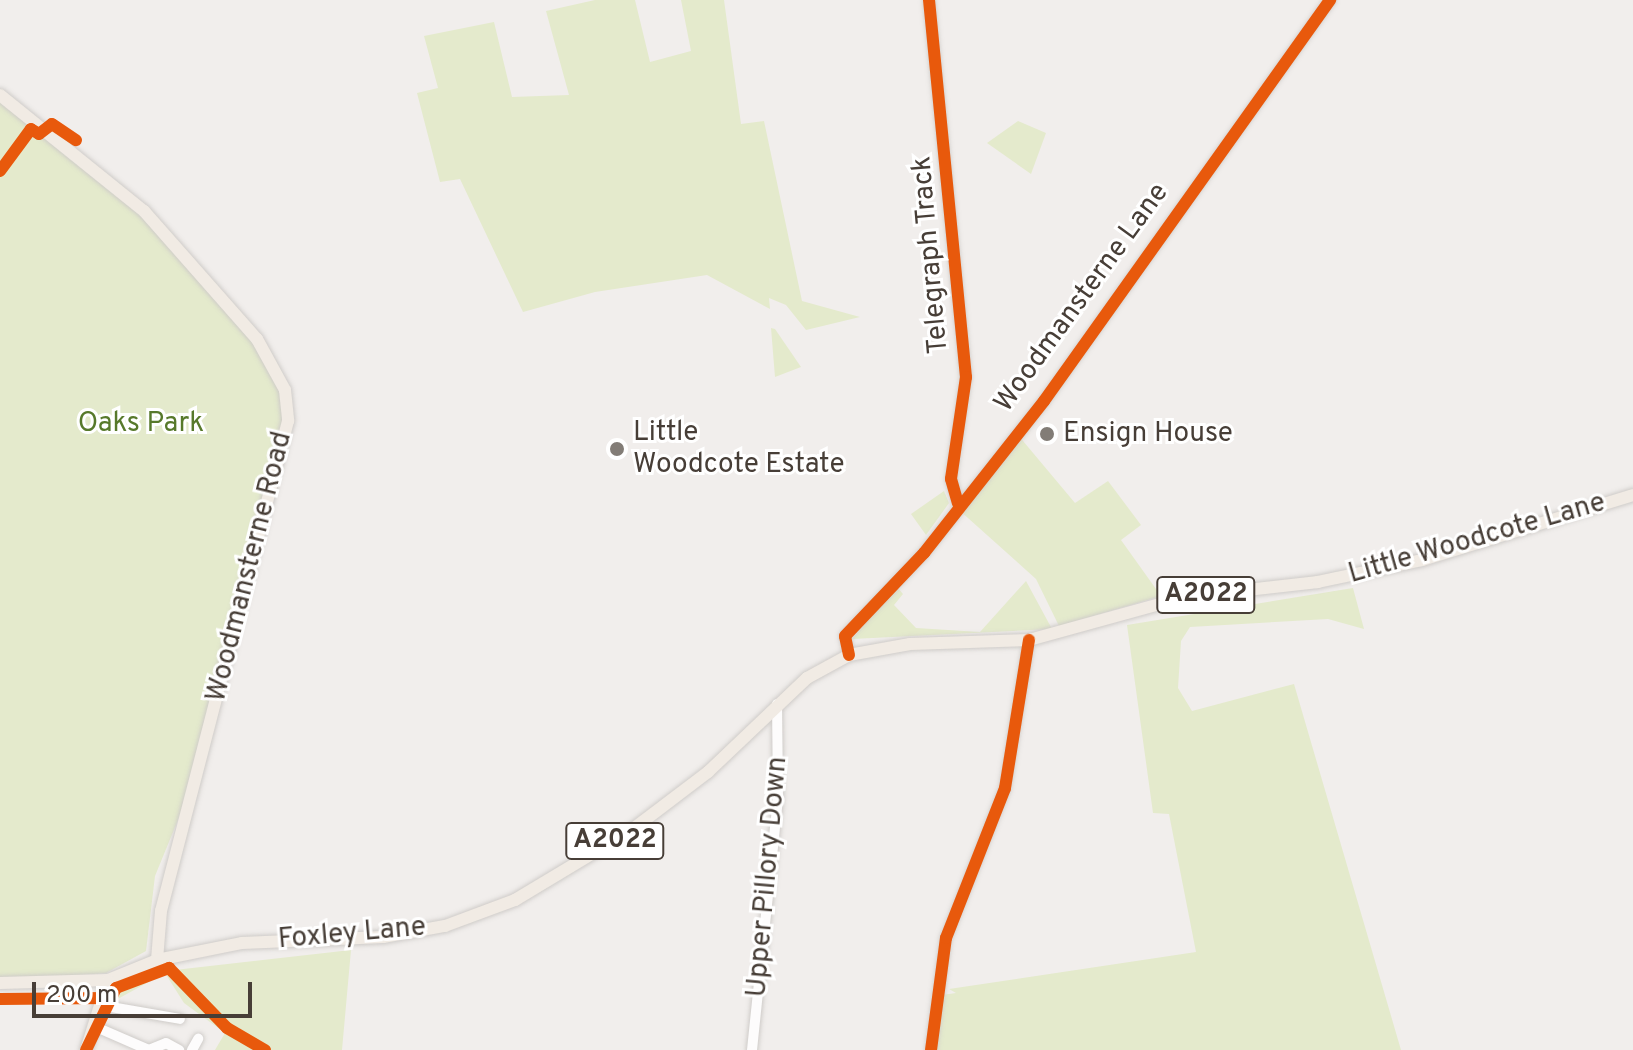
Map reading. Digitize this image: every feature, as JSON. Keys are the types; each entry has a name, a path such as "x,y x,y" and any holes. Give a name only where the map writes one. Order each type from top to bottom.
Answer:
{"main road":[{"name":"Woodmansterne Road","path":"0,95 72,142 144,211 257,339 285,390 288,421 161,911 157,960"},
{"name":"Little Woodcote Lane","path":"807,678 849,655 910,644 1029,640 1185,597 1422,560 1633,495"},
{"name":"Foxley Lane","path":"108,980 157,960 242,943 414,932 515,900 683,793 807,678"},
{"name":"A2022","path":"0,983 108,980"},
{"path":"86,1050 105,1006 108,980"}],"street":[{"name":"Telegraph Track","path":"929,0 966,377 951,479 958,503"},
{"name":"Woodmansterne Lane","path":"849,655 845,636 924,553 958,503 1044,401 1330,0"},
{"path":"931,1050 946,938 1005,788 1029,640"},
{"name":"Upper Pillory Down","path":"752,1050 778,797 777,704"},
{"path":"105,1006 180,1019"},
{"path":"96,1027 149,1050 166,1043 179,1050"},
{"path":"192,1050 198,1039"}],"green space":[{"path":"595,0 635,0 650,62 691,51 681,0 724,0 741,124 764,121 802,301 860,317 806,330 786,305 769,298 770,309 707,275 595,292 523,312 460,179 440,182 417,93 438,88 424,36 494,22 512,97 569,95 546,11"},
{"name":"Oaks Park","path":"0,98 101,170 275,367 288,421 212,737 155,876 146,951 106,973 0,982"},
{"path":"1018,121 1046,133 1031,174 987,143"},
{"path":"771,328 775,329 801,367 775,377"},
{"path":"1018,435 1075,503 1108,481 1141,525 1121,540 1161,596 1059,626 1036,579 959,510"},
{"path":"944,491 949,503 926,535 911,514"},
{"path":"1026,581 1052,629 852,639 897,587 903,594 894,605 916,628 980,632"},
{"path":"1353,588 1364,629 1328,619 1190,627 1181,641 1178,688 1192,711 1294,684 1401,1050 934,1050 942,995 956,993 949,989 1196,952 1169,814 1153,813 1127,625"},
{"path":"351,950 342,1050 215,1050 225,1033 184,1003 165,973 114,1001 119,988 157,972"}],"cycle path":[{"path":"929,0 966,377 951,479 958,503"},
{"path":"849,655 845,636 924,553 1044,401 1330,0"},
{"path":"0,171 31,129 39,134 52,124 76,140"},
{"path":"931,1050 946,938 1005,788 1029,640"},
{"path":"86,1050 116,988 169,968 227,1028 265,1050"},
{"path":"0,999 108,998"}],"place":[{"name":"Ensign House","path":"1047,434"},
{"name":"Little Woodcote Estate","path":"617,449"}]}
